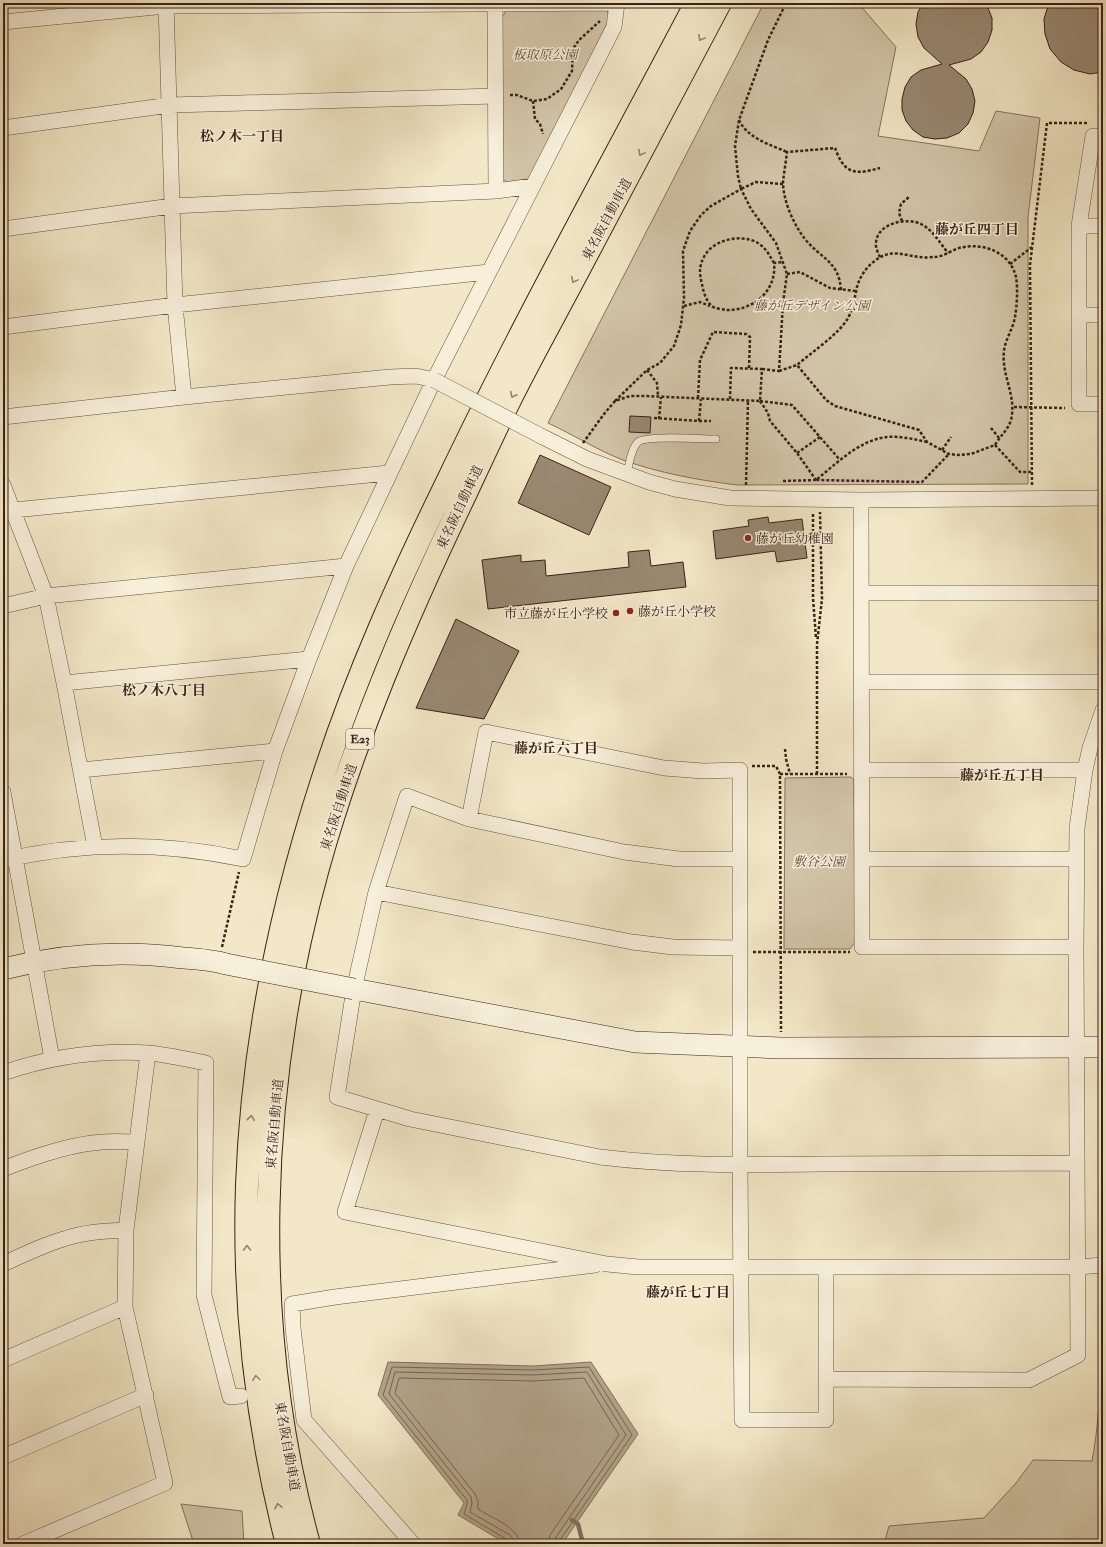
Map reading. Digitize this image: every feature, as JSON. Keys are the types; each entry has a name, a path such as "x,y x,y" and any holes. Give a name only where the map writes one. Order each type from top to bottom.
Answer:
{"highway":[{"name":"東名阪自動車道","path":"287,1544 267,1456 255,1370 249,1308 247,1187 251,1119 262,1034 278,943 297,864 322,780 354,692 386,613 424,528 492,388 696,3"},
{"name":"東名阪自動車道","path":"309,1544 300,1514 288,1452 276,1368 270,1308 268,1245 269,1187 273,1123 283,1035 299,946 318,869 343,788 375,699 444,538 512,396 720,3"}],"street":[{"path":"3,22 166,5 617,3 614,27 434,380 346,566 309,659 275,751 243,859 212,853 168,849 95,847 9,859"},
{"path":"495,4 496,191"},
{"path":"166,5 175,305 184,397"},
{"path":"3,128 170,106 496,96"},
{"path":"1103,136 1093,136 1079,226 1079,404 1103,404"},
{"path":"3,229 172,206 496,191 533,186"},
{"path":"1079,226 1103,226"},
{"path":"3,327 175,305 489,272"},
{"path":"1079,314 1103,314"},
{"path":"3,417 184,397 416,376 434,380 587,459 626,474 675,489 730,498 860,500 1103,498"},
{"path":"14,510 389,473"},
{"path":"3,485 14,510 46,596 95,847"},
{"path":"860,500 862,593 862,948 1076,947"},
{"path":"3,606 46,596 346,566"},
{"path":"862,593 1103,593"},
{"path":"64,683 309,659"},
{"path":"861,682 1103,682"},
{"path":"826,1379 1030,1380 1078,1355 1077,859 1079,813 1085,770 1090,748 1103,710"},
{"path":"469,819 486,732 664,768 703,771 740,770 740,1165 742,1420 826,1420 826,1266"},
{"path":"80,770 275,751"},
{"path":"862,772 1085,770"},
{"path":"3,792 9,859 34,961 52,1059"},
{"path":"740,859 679,859 640,854 469,819 407,796 376,892 354,989 337,1097 418,1121 600,1157 657,1163 740,1165 1077,1163"},
{"path":"862,859 1077,859"},
{"path":"376,892 632,942 673,947 740,950"},
{"path":"3,969 34,961 91,954 170,956 218,962 224,957 354,989 635,1042 741,1047 1103,1047"},
{"path":"3,1072 52,1059 109,1053 148,1053 179,1057 206,1063 204,1295 230,1397 241,1396"},
{"path":"23,1544 165,1483 125,1307 126,1230 148,1053"},
{"path":"377,1110 345,1212 608,1264 638,1267 1078,1267 1103,1265"},
{"path":"3,1169 40,1156 70,1148 102,1142 136,1142"},
{"path":"3,1264 54,1242 77,1235 126,1230"},
{"path":"413,1544 304,1420 296,1387 292,1304 335,1297 608,1264"},
{"path":"3,1360 125,1307"},
{"path":"3,1457 146,1395"}],"lane":[{"path":"626,474 635,446 639,440 650,438 716,439"}],"path":[{"path":"496,96 517,94 532,101 547,99 561,89 572,71 573,49 579,40 617,3"},
{"path":"779,371 783,303 787,274 776,243 751,209 740,189 735,146 739,120 768,40 786,3"},
{"path":"532,101 535,119 540,124 543,131 542,139"},
{"path":"739,120 745,129 757,138 787,152 835,148 843,165 850,170 856,172 880,168"},
{"path":"1032,488 1030,265 1047,123 1089,123"},
{"path":"787,152 783,184 786,201 798,229 805,239 834,266 838,272 841,290"},
{"path":"583,443 615,401 647,370 660,363 674,346 681,325 684,306 683,251 690,231 701,215 711,206 740,189 756,182 783,184"},
{"path":"902,221 899,213 901,204 910,196"},
{"path":"880,257 876,242 880,232 902,221 914,221 926,228 934,235 948,253"},
{"path":"684,306 700,302 712,307 719,309 736,309 745,308 755,302 767,291 775,273 774,263 764,247 756,242 735,238 725,240 715,245 707,252 700,266 700,275 702,286 712,307"},
{"path":"730,399 731,368 779,371 797,365 840,328 848,317 855,300 856,291 861,276 868,267 880,257 890,253 902,253 920,257 937,257 962,247 989,248 1001,254 1010,264 1016,277 1015,317 1004,351 1004,362 1014,407 1007,430 999,438 995,446 971,454 958,455 949,454 927,442 905,438 887,437 865,444 840,460 816,480"},
{"path":"1010,264 1032,247"},
{"path":"774,263 783,262"},
{"path":"787,274 800,272 830,288 856,291"},
{"path":"699,421 700,360 713,332 746,334 750,337 749,369"},
{"path":"797,365 826,400 835,406 919,430 927,442"},
{"path":"647,370 657,383 660,396 659,419"},
{"path":"762,370 760,401 768,413 770,421 797,453 816,480"},
{"path":"615,401 630,396 660,396 748,400 792,404 840,460"},
{"path":"746,488 748,400"},
{"path":"1014,407 1067,408 1079,404"},
{"path":"654,418 711,421"},
{"path":"991,428 999,438"},
{"path":"797,453 820,437"},
{"path":"942,450 951,437"},
{"path":"995,446 1020,472 1032,472"},
{"path":"783,481 816,480 922,482 949,454"},
{"path":"817,644 822,599 820,508"},
{"path":"813,514 813,598 817,644 817,774"},
{"path":"785,749 790,774"},
{"path":"740,770 751,766 776,766 780,774 781,1034"},
{"path":"780,774 862,772"},
{"path":"224,957 243,859"},
{"path":"740,950 780,952 851,952 862,948"}],"green space":[{"name":"藤が丘デザイン公園","path":"764,3 859,4 896,47 878,136 979,151 996,111 1040,118 1028,217 1028,484 737,485 679,476 637,465 605,452 548,423"},
{"name":"板取原公園","path":"507,10 607,10 610,18 530,179 507,182 503,179 502,17"},
{"name":"敷谷公園","path":"851,777 854,780 855,942 850,949 784,949 785,778"},
{"path":"1103,1367 1103,1544 884,1544 889,1526 984,1518 1016,1483 1033,1460 1092,1461"},
{"path":"181,1504 242,1511 244,1544 194,1544"}],"water":[{"path":"388,1362 533,1366 591,1362 638,1434 562,1544 507,1544 458,1515 464,1503 378,1395"}],"building":[{"path":"923,3 986,3 992,18 992,30 988,42 981,52 971,59 949,65 966,79 972,89 975,101 973,113 968,124 959,133 947,138 935,139 923,137 913,130 906,121 902,110 902,99 905,87 911,77 921,70 942,64 924,48 918,37 916,24 918,12"},
{"path":"1049,3 1103,3 1103,72 1090,74 1074,70 1061,62 1050,49 1045,34 1044,19"},
{"path":"630,416 651,417 650,433 629,432"},
{"path":"540,455 611,487 589,535 518,503"},
{"path":"768,517 769,523 802,519 807,558 777,562 775,551 716,559 713,531 749,526 748,520"},
{"path":"649,550 651,566 683,562 686,587 488,609 482,560 521,555 521,562 545,560 546,576 629,567 628,552"},
{"path":"456,619 519,651 484,719 416,708"}],"waterway":[{"path":"572,1520 578,1524 583,1544"},
{"path":"773,1544 809,1544"}],"place":[{"name":"藤が丘幼稚園","path":"748,538"},
{"name":"藤が丘小学校","path":"630,611"},
{"name":"市立藤が丘小学校","path":"616,613"}],"district":[{"name":"松ノ木一丁目","path":"242,136"},
{"name":"藤が丘四丁目","path":"977,229"},
{"name":"松ノ木八丁目","path":"164,690"},
{"name":"藤が丘六丁目","path":"556,748"},
{"name":"藤が丘五丁目","path":"1002,775"},
{"name":"藤が丘七丁目","path":"688,1292"}]}
